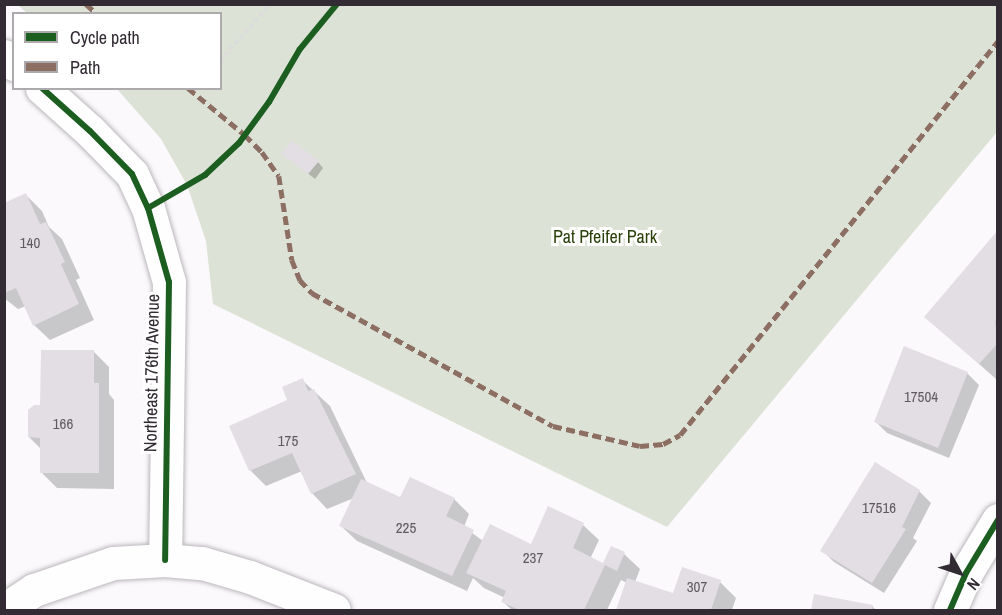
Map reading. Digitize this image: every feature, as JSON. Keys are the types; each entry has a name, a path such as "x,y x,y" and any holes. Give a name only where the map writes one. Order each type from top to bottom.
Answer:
{"street":[{"name":"Northeast 176th Avenue","path":"44,90 90,131 132,174 148,208 169,282 165,560"},
{"path":"950,610 966,573 998,520"},
{"path":"4,610 34,590 113,563 165,560 202,563 250,577 334,610"}],"path":[{"path":"222,59 270,4"}],"green space":[{"name":"Pat Pfeifer Park","path":"18,5 997,5 997,132 667,527 213,304 206,241 187,185 161,139 118,90 222,90 222,12 26,12"}],"building":[{"path":"291,140 319,161 308,174 281,154"},
{"path":"26,193 40,224 46,222 65,262 61,264 79,304 33,326 16,288 4,293 4,203"},
{"path":"998,230 998,319 995,321 998,343 979,364 924,317"},
{"path":"904,346 968,372 938,448 874,422"},
{"path":"41,350 94,350 94,383 99,383 99,473 40,473 40,438 28,437 28,410 34,405 40,405"},
{"path":"303,378 308,391 314,389 356,474 311,494 292,453 249,471 229,426 287,400 282,387"},
{"path":"875,462 920,490 902,527 906,529 872,583 820,551"},
{"path":"410,477 455,498 446,516 474,530 452,576 339,526 361,479 400,497"},
{"path":"548,506 584,523 573,548 603,563 611,546 625,552 617,571 605,565 584,610 520,610 501,602 506,591 466,573 490,524 531,544"},
{"path":"682,567 721,580 711,610 616,610 627,578 673,593"},
{"path":"814,594 873,605 872,610 811,610"}],"marked path":[{"path":"86,4 95,12"},
{"path":"190,90 245,135 262,152 279,176 292,260 300,280 312,293 553,426 640,446 663,444 680,435 998,41"}],"cycle path":[{"path":"148,208 205,175 239,143 269,102 300,49 337,4"},
{"path":"44,90 90,131 132,174 148,208 169,282 165,560"},
{"path":"950,610 966,573 998,520"}]}
